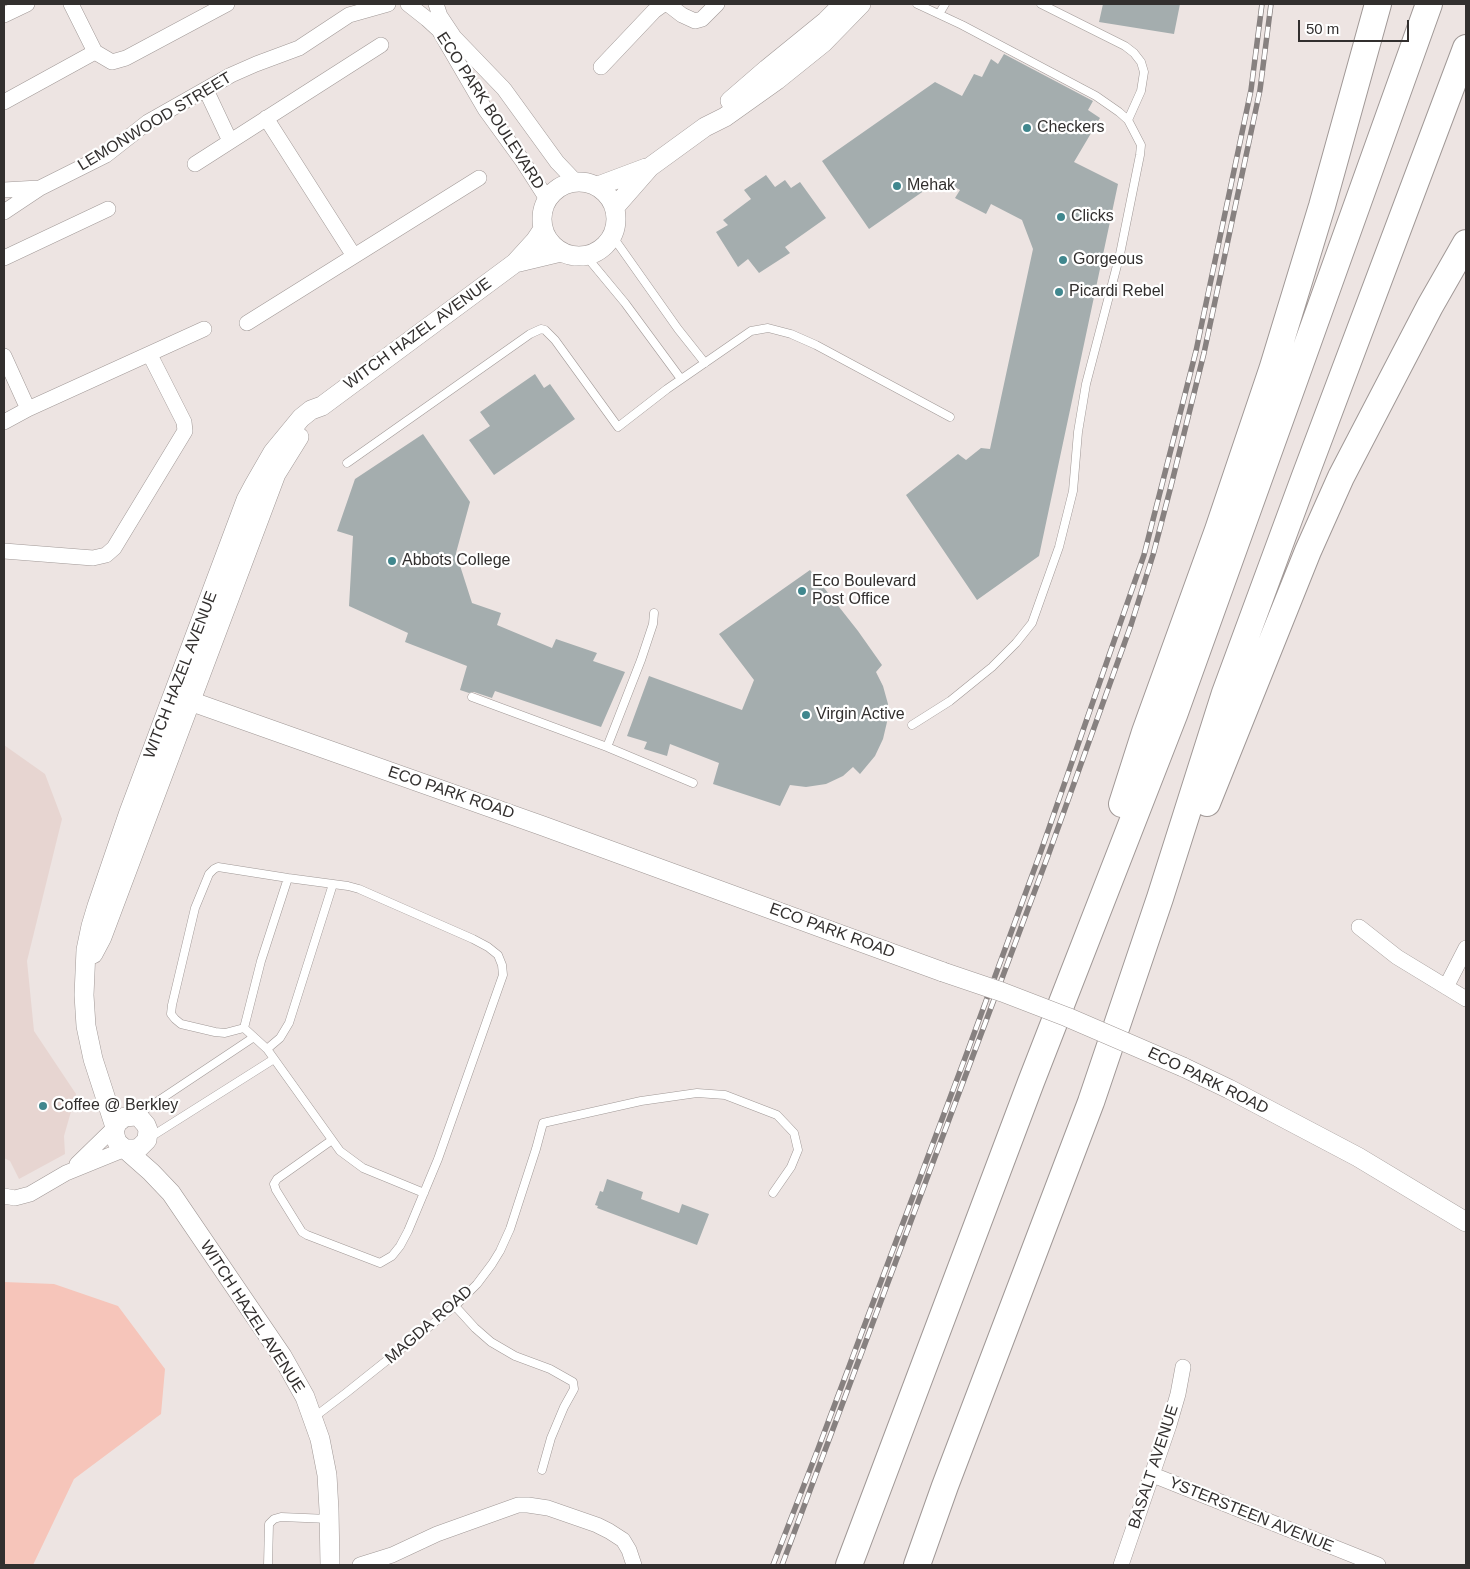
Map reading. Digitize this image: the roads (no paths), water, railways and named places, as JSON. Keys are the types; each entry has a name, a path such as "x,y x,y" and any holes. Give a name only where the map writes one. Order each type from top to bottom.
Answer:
{"highway":[{"path":"1031,1082 1145,732 1218,530 1272,370 1322,206 1378,4"},
{"path":"849,1565 1031,1082 1174,715 1429,4"},
{"path":"917,1565 945,1486 1091,1102 1160,898 1225,693 1466,48"},
{"path":"1160,898 1188,850 1315,535 1341,478 1430,306 1466,244"},
{"path":"1430,306 1466,257"}],"street":[{"path":"4,15 27,4"},
{"path":"72,4 95,52 108,61 115,62 227,4"},
{"name":"LEMONWOOD STREET","path":"4,212 40,188 106,155 148,122 242,70 299,48 353,9 388,4"},
{"path":"398,4 407,4"},
{"name":"ECO PARK BOULEVARD","path":"407,4 427,18 438,30 485,108 547,199"},
{"name":"ECO PARK BOULEVARD","path":"436,4 440,16 449,30 504,89 557,162 574,181"},
{"path":"600,67 654,11 664,4 669,5 682,15 695,21 702,19 717,4"},
{"path":"705,127 716,112 826,21 842,4"},
{"path":"615,207 650,167 705,127 725,117 777,80 823,43 862,4"},
{"path":"195,164 381,45"},
{"path":"4,102 95,52"},
{"path":"206,90 230,141"},
{"path":"266,118 354,256"},
{"path":"598,186 650,167"},
{"path":"247,323 479,178"},
{"path":"574,181 591,183 598,186 611,198 617,217 616,227 606,246 586,256 573,256 561,252 553,246 543,229 542,214 547,199 554,191 574,181"},
{"name":"LEMONWOOD STREET","path":"4,190 40,188"},
{"path":"4,258 108,209"},
{"name":"WITCH HAZEL AVENUE","path":"115,1127 93,1059 86,1026 84,995 87,945 97,906 129,812 182,698 246,500 273,452 290,430 311,410 322,406 515,263 543,229"},
{"name":"WITCH HAZEL AVENUE","path":"515,263 561,252"},
{"path":"4,422 28,409 204,330"},
{"path":"4,551 93,558 106,555 114,548 185,432 184,422 150,355"},
{"path":"4,356 28,409"},
{"name":"ECO PARK ROAD","path":"182,698 552,829 1067,1017 1229,1089 1351,1153 1466,1222"},
{"path":"1359,927 1397,957 1466,999"},
{"path":"1446,987 1466,948"},
{"name":"WITCH HAZEL AVENUE","path":"99,1075 119,1102 135,1116"},
{"path":"4,1196 21,1197 47,1185 66,1173 97,1146 121,1119 126,1117 135,1116 140,1118 146,1125 147,1140 135,1149 120,1146 115,1137 115,1127"},
{"name":"WITCH HAZEL AVENUE","path":"147,1140 171,1193"},
{"path":"66,1173 125,1148"},
{"name":"WITCH HAZEL AVENUE","path":"125,1148 171,1193 285,1361 305,1397 313,1418 327,1475 330,1518 330,1565"},
{"name":"BASALT AVENUE","path":"1120,1565 1174,1409 1183,1367"},
{"name":"YSTERSTEEN AVENUE","path":"1152,1475 1355,1561 1378,1565"},
{"path":"360,1565 392,1555 437,1534 518,1505 548,1508 609,1531 623,1540 634,1565"}],"lane":[{"path":"912,725 950,701 992,667 1032,623 1059,547 1074,492 1078,432 1086,384 1120,254 1141,145 1128,120 1096,96 917,4"},
{"path":"939,14 945,4"},
{"path":"1041,4 1125,46 1141,62 1144,72 1141,91 1128,120"},
{"path":"612,237 678,329 705,363"},
{"path":"586,256 625,303 681,379"},
{"path":"347,463 538,329 545,330 555,340 618,427 681,379 751,331 768,328 790,334 816,346 950,417"},
{"path":"607,747 641,660 654,613"},
{"path":"472,697 607,747 693,783"},
{"path":"244,1028 225,1033 215,1032 181,1024 171,1014 195,908 209,874 218,867 359,889 488,947 498,954 503,976 424,1193 400,1246 392,1256 380,1263 308,1236 298,1228 276,1190 274,1184 277,1179 332,1140"},
{"path":"244,1028 261,961 288,878"},
{"path":"267,1049 280,1038 289,1023 333,884"},
{"path":"244,1028 267,1049 340,1151 364,1168 424,1193"},
{"path":"135,1116 254,1037"},
{"path":"147,1140 274,1059"},
{"name":"MAGDA ROAD","path":"313,1418 346,1394 455,1306 477,1284 503,1246 520,1200 543,1123 641,1101 697,1093 725,1095 777,1115 794,1132 798,1150 791,1167 773,1193"},
{"path":"455,1306 491,1342 515,1356 550,1369 573,1382 574,1389 557,1421 542,1470"},
{"path":"268,1565 269,1524 274,1519 280,1517 330,1518"}],"railway":[{"path":"773,1565 968,1050 1041,851 1144,555 1196,351 1251,90 1262,4"},
{"path":"782,1565 1049,853 1131,625 1153,555 1204,353 1260,90 1271,4"}],"place":[{"name":"Checkers","path":"1027,128"},
{"name":"Mehak","path":"897,186"},
{"name":"Clicks","path":"1061,217"},
{"name":"Gorgeous","path":"1063,260"},
{"name":"Picardi Rebel","path":"1059,292"},
{"name":"Abbots College","path":"392,561"},
{"name":"Eco Boulevard Post Office","path":"802,591"},
{"name":"Virgin Active","path":"806,715"},
{"name":"Coffee @ Berkley","path":"43,1106"}]}
